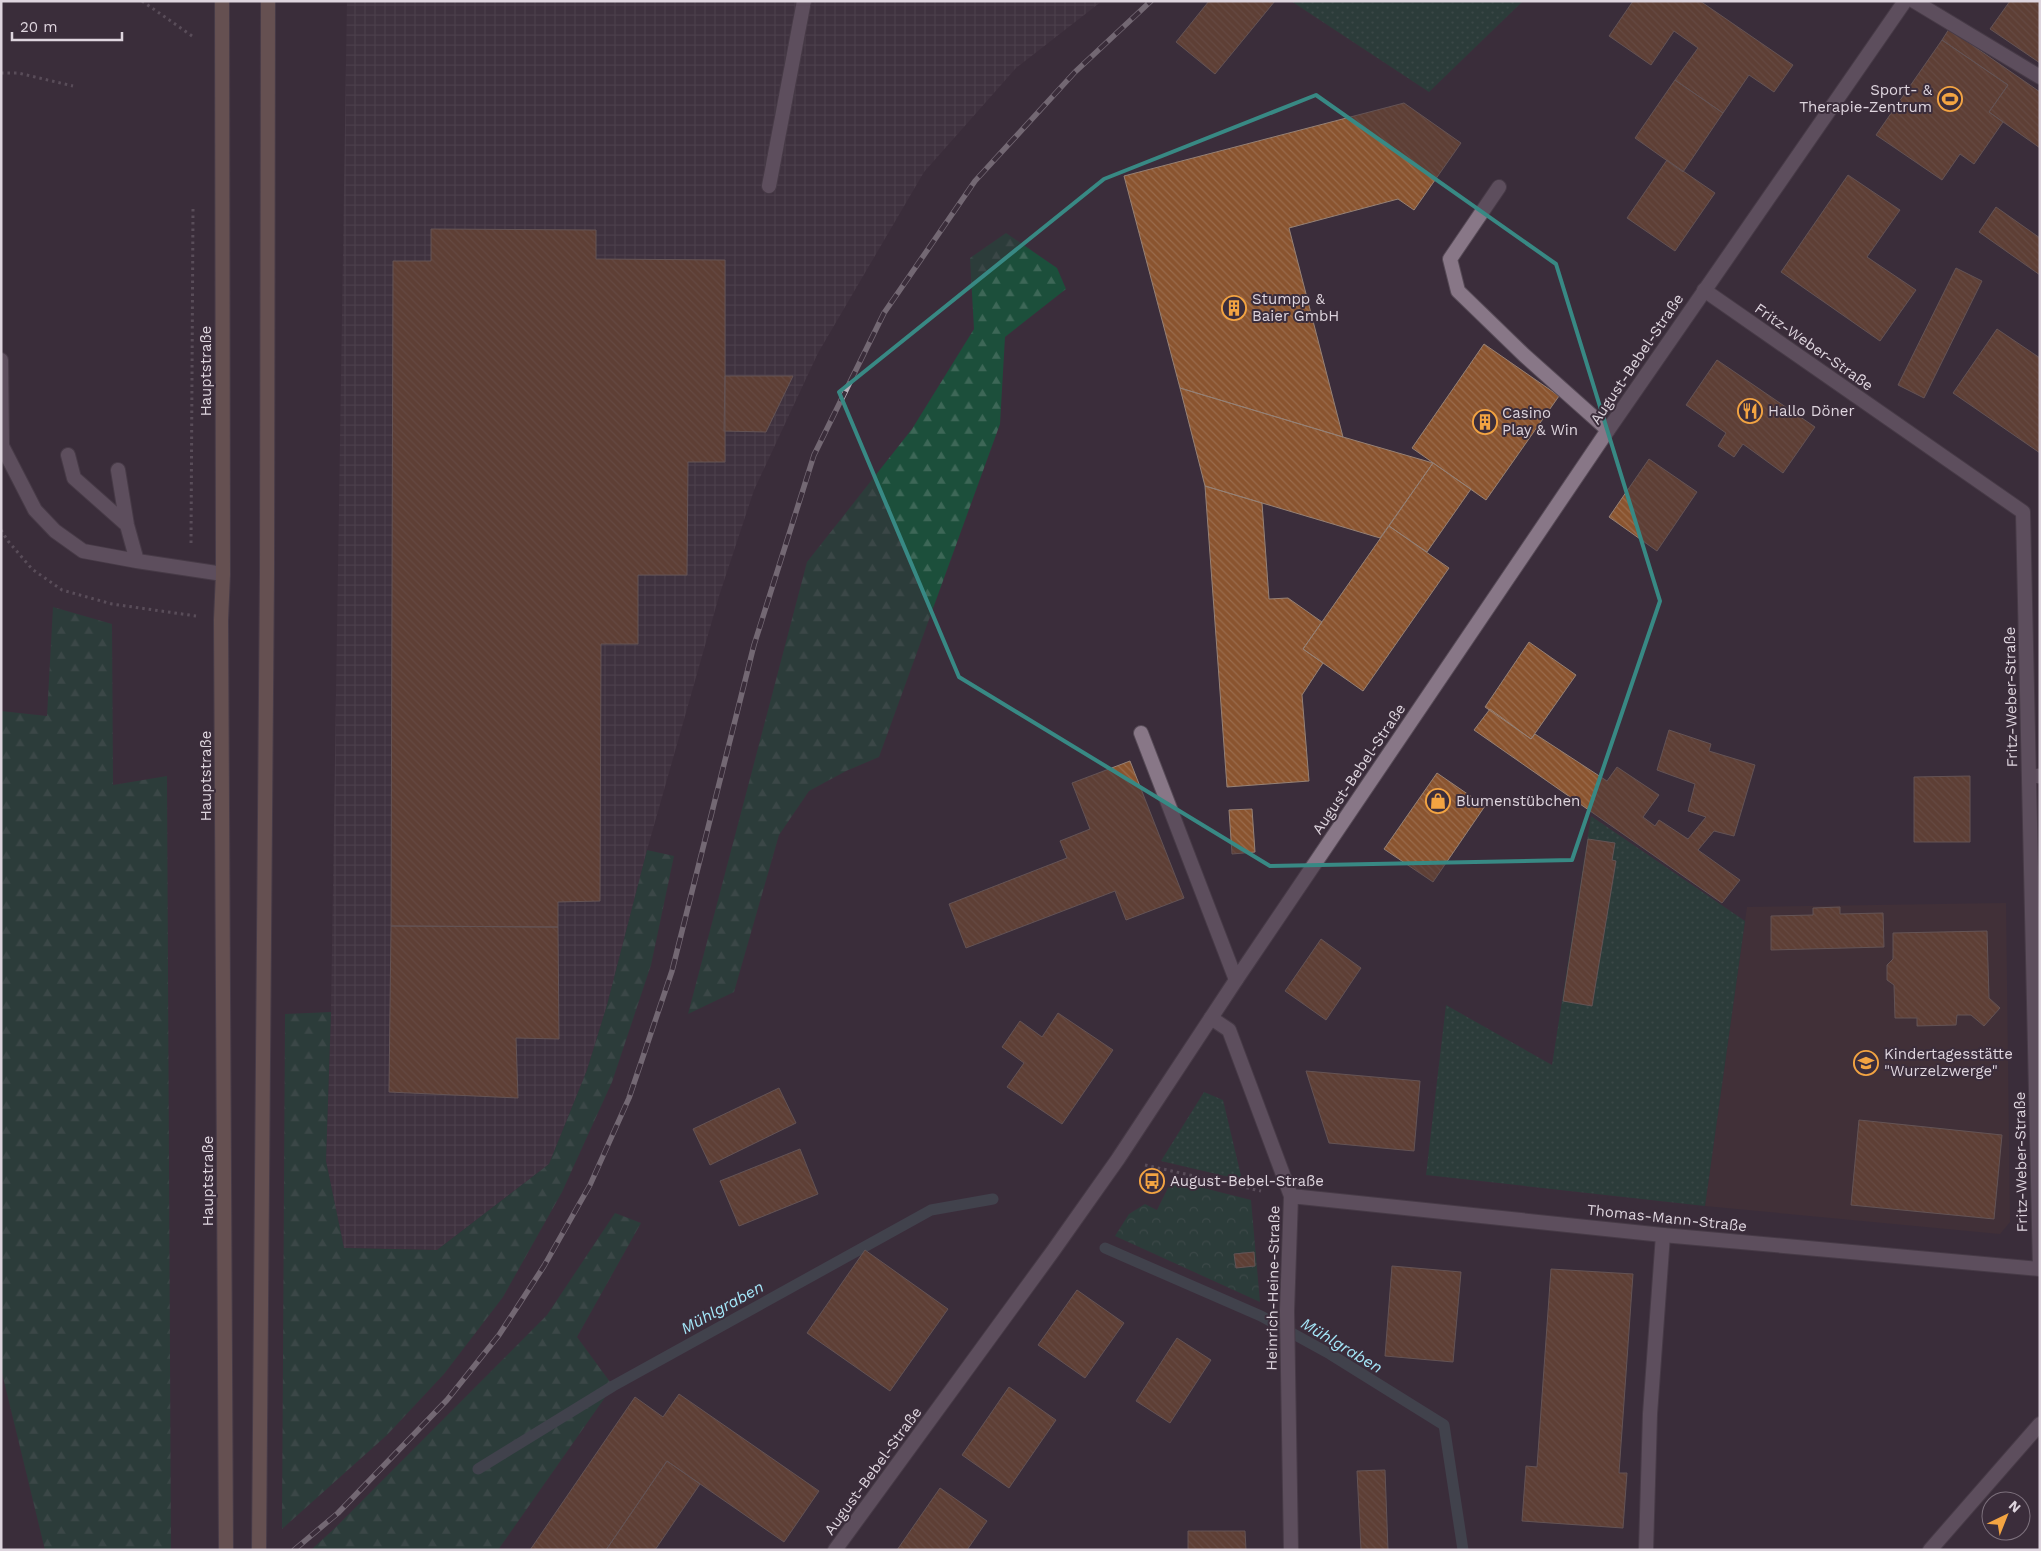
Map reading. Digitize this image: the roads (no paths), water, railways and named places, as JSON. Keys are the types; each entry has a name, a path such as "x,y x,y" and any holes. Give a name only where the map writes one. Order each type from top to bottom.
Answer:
{"main road":[{"name":"Hauptstraße","path":"222,1 223,574 221,620 226,1550"},
{"path":"259,1550 267,571 268,1"}],"street":[{"path":"769,186 804,1"},
{"name":"August-Bebel-Straße","path":"835,1550 1054,1251 1118,1159 1236,980 1608,430 1905,1"},
{"path":"1914,1 2040,77"},
{"path":"1499,188 1450,259 1458,291 1524,355 1608,430"},
{"name":"Fritz-Weber-Straße","path":"1704,290 2023,512 2034,776 2040,1270"},
{"path":"1,360 2,445 35,510 54,531 83,551 223,574"},
{"path":"68,455 74,478 128,526"},
{"path":"118,470 128,526 137,561"},
{"path":"1141,733 1236,980"},
{"name":"Heinrich-Heine-Straße","path":"1211,1018 1229,1030 1291,1196 1287,1311 1291,1550"},
{"name":"Thomas-Mann-Straße","path":"1291,1196 2040,1270"},
{"path":"1646,1550 1650,1414 1663,1234"},
{"path":"1930,1550 2040,1424"}],"waterway":[{"name":"Mühlgraben","path":"478,1469 613,1386 931,1210 993,1199"},
{"name":"Mühlgraben","path":"1105,1248 1261,1316 1330,1354 1444,1425 1463,1550"}],"railway":[{"path":"294,1550 338,1513 447,1400 499,1335 544,1266 590,1185 629,1098 672,971 754,645 814,455 884,313 975,181 1075,72 1151,1"}],"place":[{"name":"Sport- & Therapie-Zentrum","path":"1950,99"},
{"name":"Stumpp & Baier GmbH","path":"1234,308"},
{"name":"Hallo Döner","path":"1750,411"},
{"name":"Casino Play & Win","path":"1485,422"},
{"name":"Blumenstübchen","path":"1438,801"},
{"name":"Kindertagesstätte \"Wurzelzwerge\"","path":"1866,1063"},
{"name":"August-Bebel-Straße","path":"1152,1181"}]}
